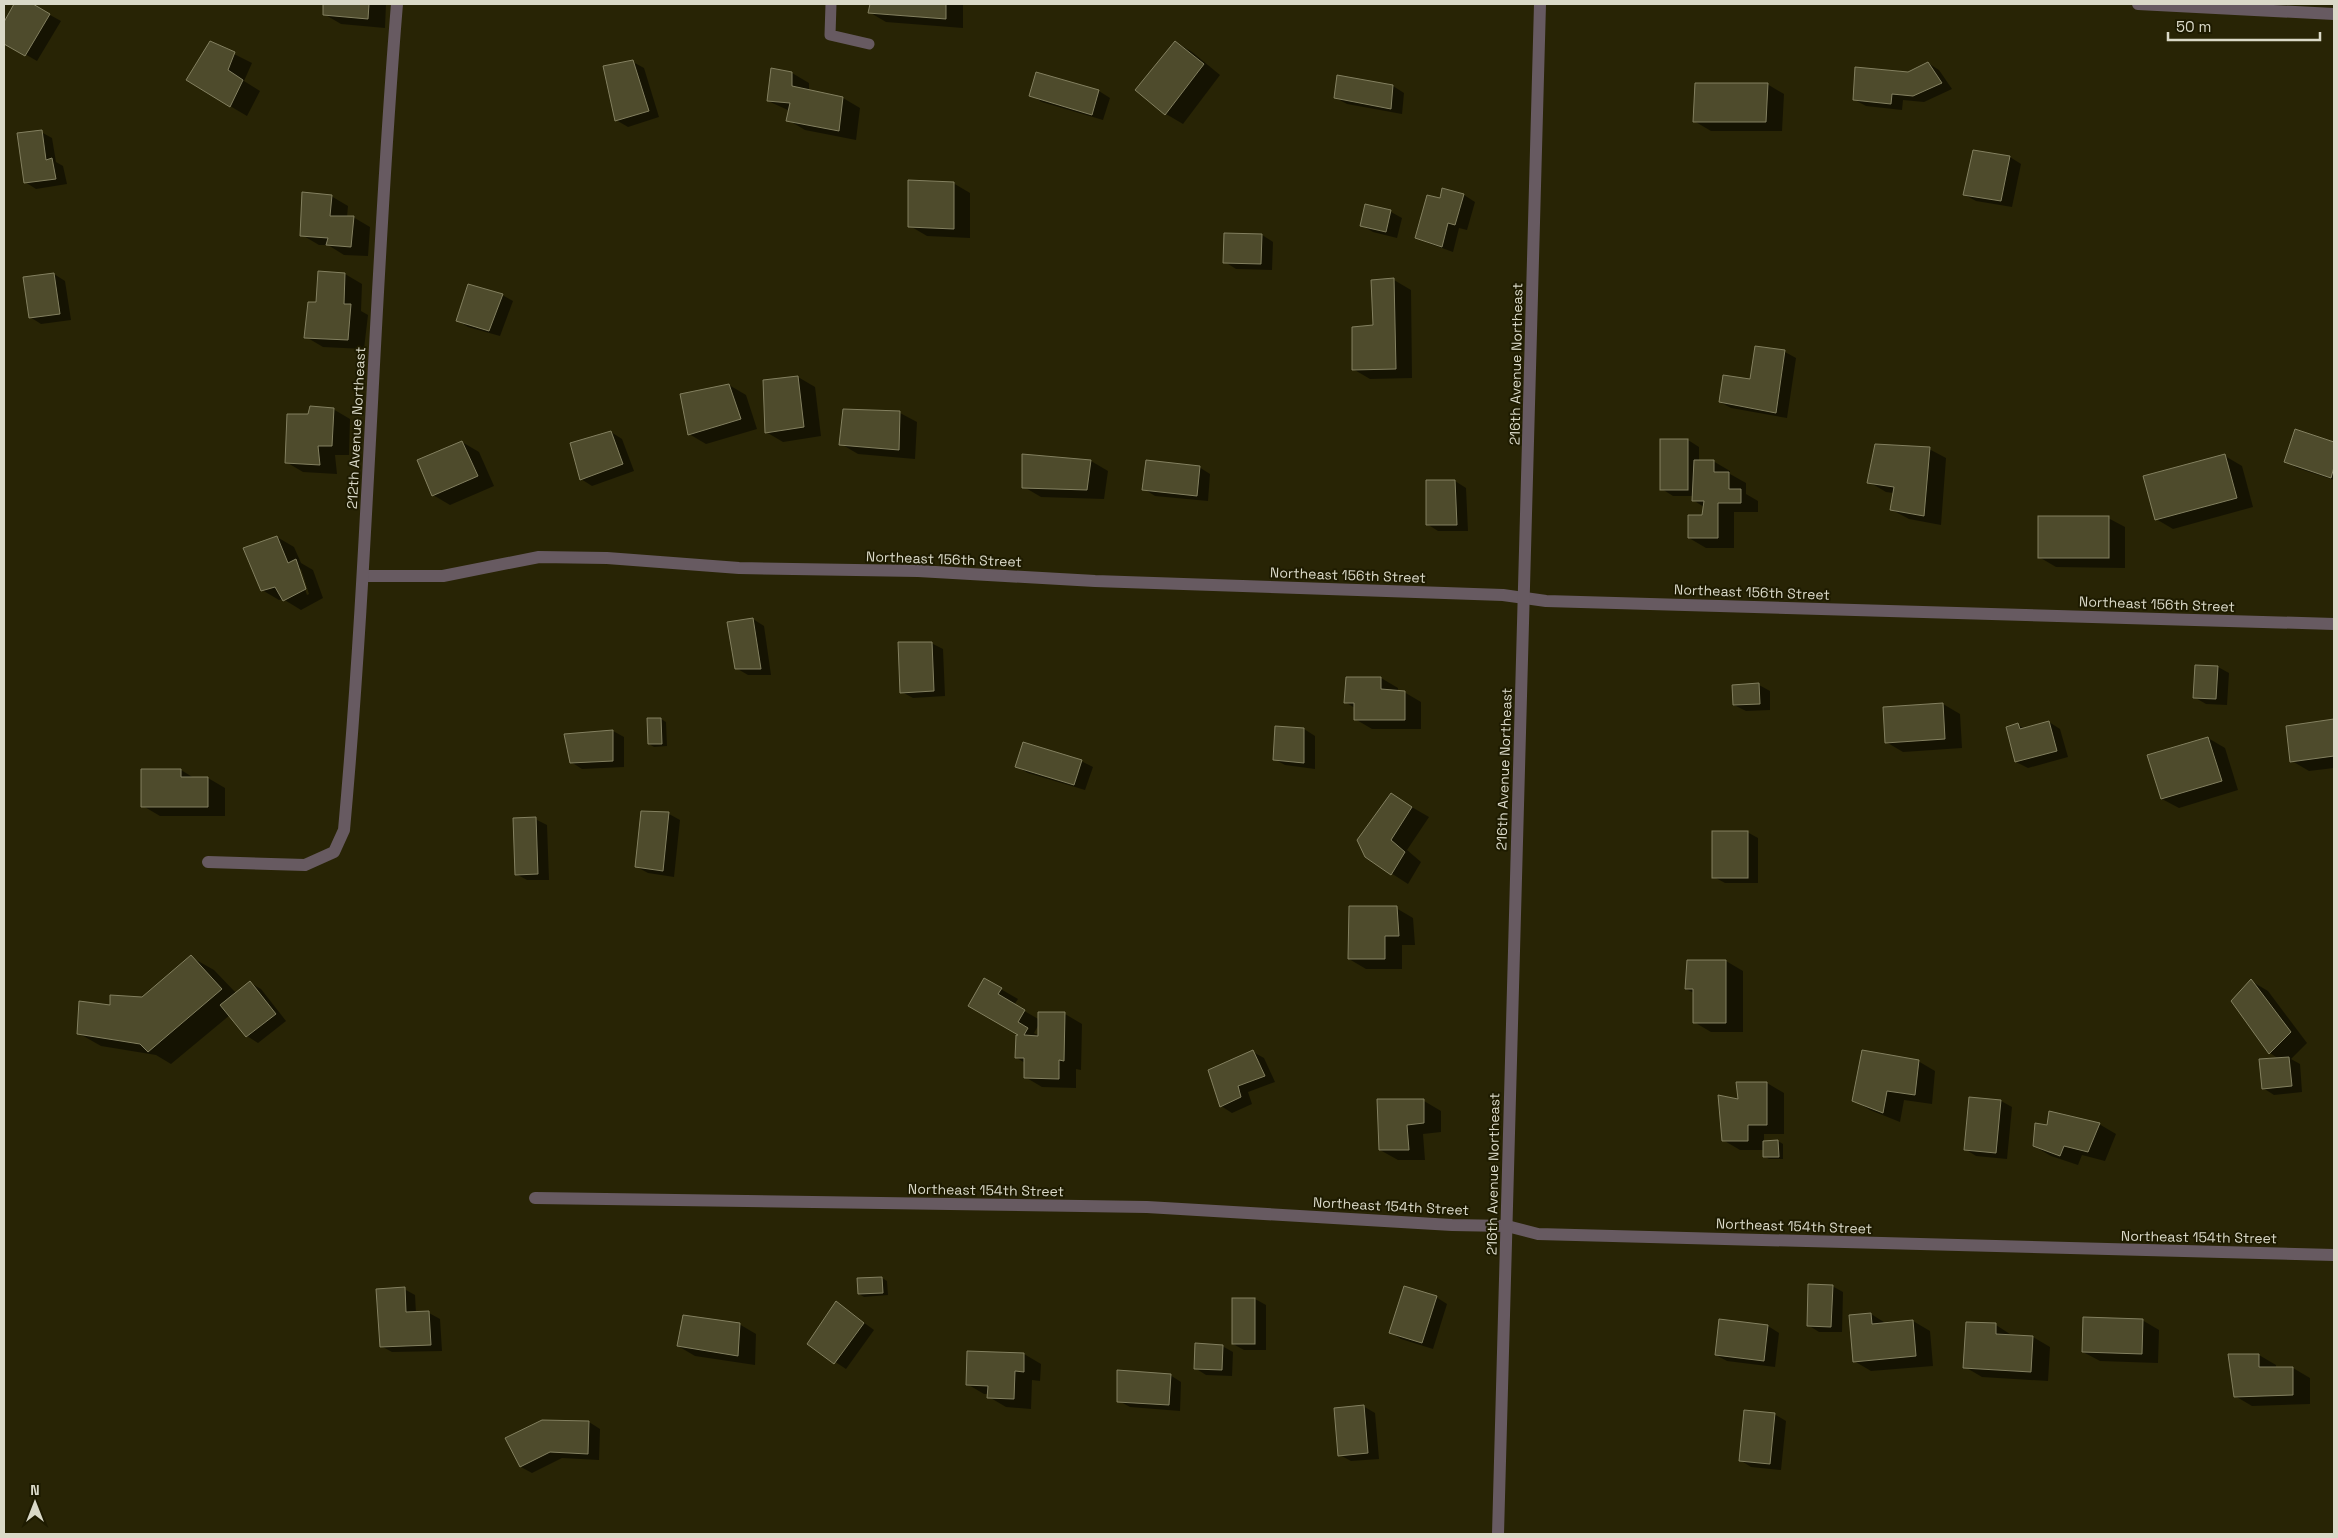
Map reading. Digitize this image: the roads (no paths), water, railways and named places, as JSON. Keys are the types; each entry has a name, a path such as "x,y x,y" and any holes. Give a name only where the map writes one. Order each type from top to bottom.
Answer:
{"street":[{"name":"212th Avenue Northeast","path":"208,862 305,865 334,852 344,830 357,684 387,126 397,4"},
{"name":"216th Avenue Northeast","path":"1498,1534 1540,4"},
{"path":"2138,4 2334,14"},
{"name":"Northeast 156th Street","path":"363,576 443,576 539,557 607,558 739,568 918,571 1095,581 1525,598 1546,601 2334,624"},
{"name":"Northeast 154th Street","path":"535,1198 1147,1207 1452,1226 1507,1226 1538,1234 2334,1255"}],"lane":[{"path":"831,4 830,35 868,44"}]}
